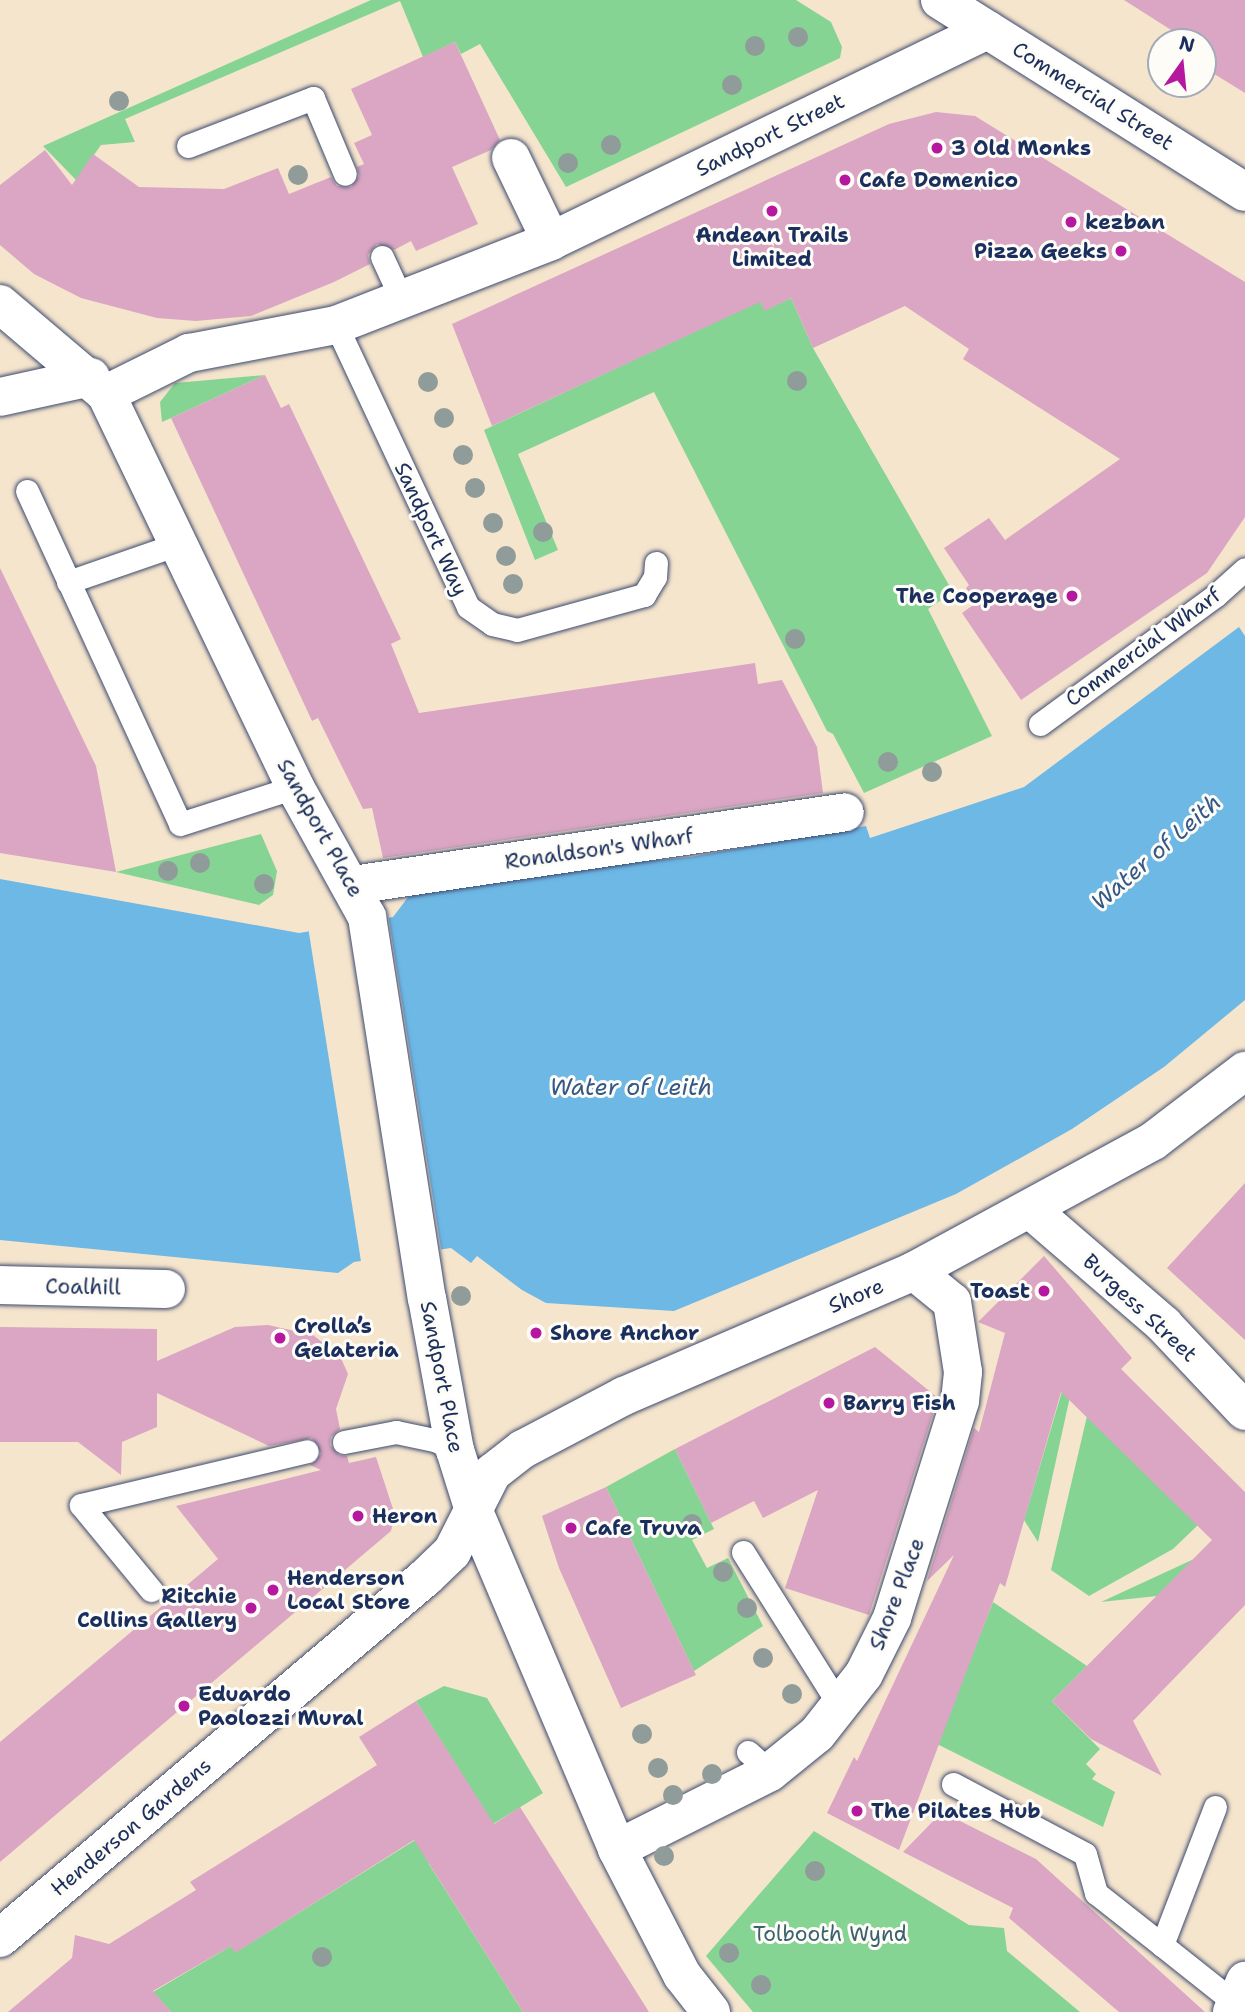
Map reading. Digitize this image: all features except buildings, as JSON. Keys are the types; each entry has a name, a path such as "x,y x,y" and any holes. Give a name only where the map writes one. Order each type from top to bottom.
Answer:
{"street":[{"name":"Commercial Street","path":"940,0 1245,192"},
{"name":"Sandport Street","path":"400,296 551,241 988,30"},
{"path":"510,158 551,241"},
{"path":"0,397 99,385 189,353 336,325 400,296"},
{"name":"Sandport Place","path":"0,304 99,385 295,787 360,901 455,1450 475,1514"},
{"name":"Ronaldson's Wharf","path":"360,901 845,813"},
{"name":"Shore","path":"475,1514 492,1473 523,1449 624,1396 914,1271 1031,1210 1153,1141 1245,1071"},
{"name":"Burgess Street","path":"1031,1210 1164,1325 1245,1411"},
{"name":"Shore Place","path":"617,1849 759,1762 796,1754 840,1706 864,1674 892,1618 960,1401 963,1372 952,1302 914,1271"},
{"name":"Coalhill","path":"0,1285 166,1289"},
{"path":"475,1514 617,1849 682,1975 711,2012"},
{"name":"Henderson Gardens","path":"0,1938 426,1577 452,1552 475,1514"}],"lane":[{"path":"188,146 313,98 345,174"},
{"path":"382,257 400,296"},
{"name":"Sandport Way","path":"336,325 468,607 492,624 517,630 644,595 655,577 656,563"},
{"path":"27,491 180,824 295,787"},
{"path":"68,582 178,544"},
{"name":"Commercial Wharf","path":"1040,724 1215,596 1245,569"},
{"path":"344,1442 396,1432 435,1440 492,1473"},
{"path":"151,1590 80,1504 307,1451"},
{"path":"743,1552 840,1706"},
{"path":"953,1784 1085,1854 1096,1893 1162,1945 1237,1998"},
{"path":"1162,1945 1215,1807"}],"green space":[{"path":"371,0 796,0 831,22 842,47 840,58 566,187 480,44 461,54 455,42 423,57 400,1 125,119 135,142 101,145 76,180 43,146"},
{"path":"791,298 813,348 953,592 928,609 992,736 864,793 833,734 827,731 654,392 518,454 558,550 535,560 484,430 760,301 765,310"},
{"path":"265,375 162,422 160,402 175,383"},
{"path":"261,834 277,871 273,895 259,905 116,872"},
{"path":"1065,1381 1073,1383 1038,1542 1024,1520"},
{"path":"1091,1399 1198,1525 1173,1549 1089,1596 1051,1570"},
{"path":"675,1449 714,1529 692,1540 707,1568 728,1558 763,1626 694,1671 606,1487"},
{"path":"1194,1559 1157,1596 1101,1602"},
{"path":"993,1602 1087,1666 1052,1701 1100,1749 1086,1764 1096,1774 1092,1779 1115,1792 1103,1827 937,1744"},
{"path":"444,1686 487,1698 543,1793 493,1824 416,1701"},
{"name":"Tolbooth Wynd","path":"814,1831 969,1925 1004,1928 1007,1951 1080,2012 753,2012 706,1956"},
{"path":"420,1837 429,1864 523,2012 171,2012 153,1992 231,1946 236,1952"}],"water":[{"name":"Water of Leith","path":"1239,627 1245,636 1245,1000 1164,1067 1072,1129 956,1194 674,1311 546,1303 522,1290 477,1256 471,1263 451,1248 354,1262 338,1273 0,1240 0,879 299,933 393,917 412,892 550,870 690,857 866,826 870,838 1024,787"}],"pier":[{"path":"388,914 442,1252 361,1264 308,927"}],"place":[{"name":"3 Old Monks","path":"937,148"},
{"name":"Cafe Domenico","path":"845,180"},
{"name":"Andean Trails Limited","path":"772,211"},
{"name":"kezban","path":"1071,222"},
{"name":"Pizza Geeks","path":"1121,251"},
{"name":"The Cooperage","path":"1072,596"},
{"name":"Toast","path":"1044,1291"},
{"name":"Shore Anchor","path":"536,1333"},
{"name":"Crolla’s Gelateria","path":"280,1338"},
{"name":"Barry Fish","path":"829,1403"},
{"name":"Heron","path":"358,1516"},
{"name":"Cafe Truva","path":"571,1528"},
{"name":"Henderson Local Store","path":"273,1590"},
{"name":"Ritchie Collins Gallery","path":"251,1608"},
{"name":"Eduardo Paolozzi Mural","path":"184,1706"},
{"name":"The Pilates Hub","path":"857,1811"}]}
